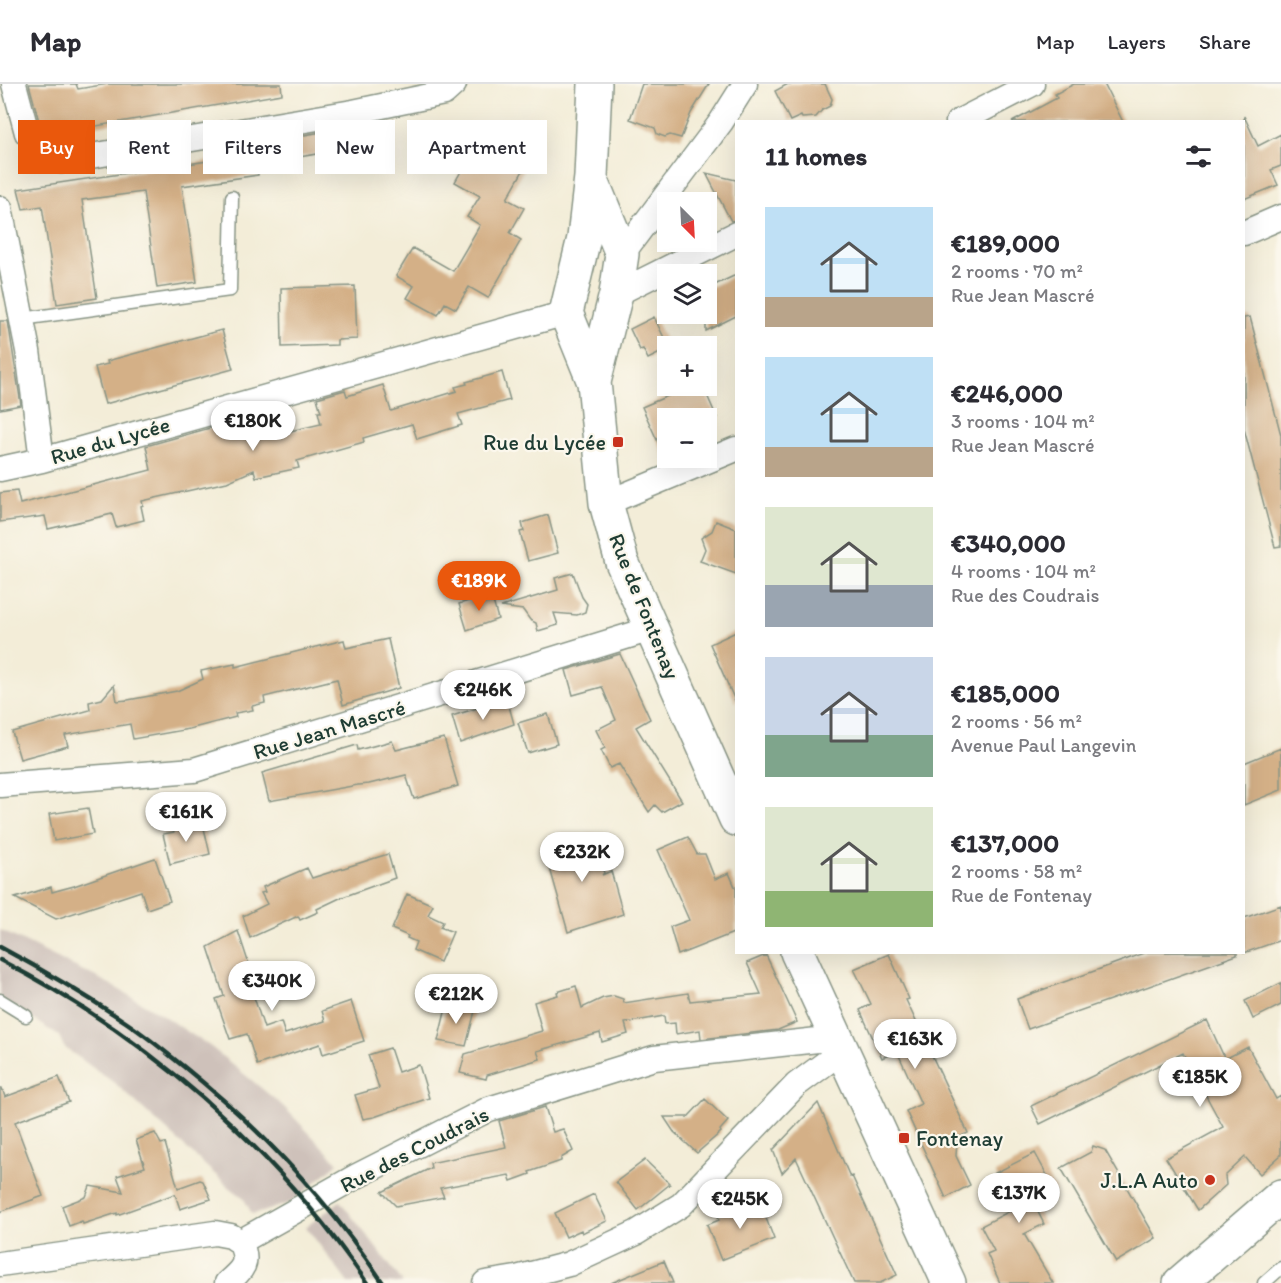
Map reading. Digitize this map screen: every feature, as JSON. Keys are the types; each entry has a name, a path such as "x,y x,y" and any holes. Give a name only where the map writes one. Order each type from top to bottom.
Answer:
{"main road":[{"path":"595,84 591,177 584,238 566,313 591,308 616,294"},
{"path":"576,273 622,254 591,177"},
{"name":"Rue de Fontenay","path":"594,382 616,294 622,254"},
{"name":"Rue de Fontenay","path":"566,313 594,382 606,503 622,562 735,817"},
{"path":"798,954 948,1283"},
{"path":"1180,1283 1281,1196"}],"street":[{"path":"14,84 27,133 61,161 353,112 444,93 454,84"},
{"path":"622,254 721,122 745,84"},
{"path":"962,120 1032,84"},
{"path":"0,208 22,320 42,460"},
{"path":"1245,233 1281,217"},
{"path":"616,294 735,234"},
{"name":"Rue du Lycée","path":"0,470 566,313"},
{"path":"606,503 735,449"},
{"name":"Rue Jean Mascré","path":"0,785 194,770 651,629"},
{"path":"485,1283 516,1278 569,1264 636,1233 681,1204 796,1085 839,1045"},
{"name":"Rue des Coudrais","path":"240,1242 357,1176 489,1109 654,1058 839,1045"},
{"path":"0,1264 215,1233 231,1236 240,1242 246,1254 242,1269 227,1283"}],"lane":[{"path":"22,320 230,290 232,197"},
{"path":"0,1000 26,1016"},
{"path":"1264,1283 1281,1268"}],"shaded area":[{"path":"0,930 106,982 211,1047 283,1106 338,1163 292,1202 252,1214 243,1197 229,1187 117,1085 64,1047 59,1036 0,998"},
{"path":"340,1201 403,1283 348,1283 306,1227"}],"building":[{"path":"29,84 76,84 78,89 108,84 281,84 282,94 131,120 107,120 107,124 95,126 95,120 39,120"},
{"path":"642,84 709,84 691,113 681,138 670,135 665,137 657,134 655,128 630,119"},
{"path":"788,84 825,84 832,99 830,106 816,117 802,118 801,116 790,120 775,91"},
{"path":"1074,84 1104,84 1122,120 1016,120 1057,98 1055,94"},
{"path":"1244,116 1258,146 1281,134 1281,166 1271,170 1278,185 1245,199 1245,120"},
{"path":"315,133 315,154 303,156 303,135"},
{"path":"203,162 203,174 258,174 182,186 197,282 157,288 143,192 82,200 97,298 57,304 42,206 23,209 18,189 120,174 191,174 191,163"},
{"path":"706,173 735,180 735,220 731,221"},
{"path":"460,174 521,174 507,199 524,208 510,233 521,240 488,298 469,287 456,309 445,303 438,315 407,298 414,286 396,276 413,248 453,271 480,225 467,217 480,196 455,182"},
{"path":"735,275 735,316 706,331 706,324 717,324 717,284"},
{"path":"355,286 357,339 337,340 337,345 282,347 281,288"},
{"path":"654,317 663,336 657,336 657,354 648,359 643,349 640,350 630,329"},
{"path":"1250,317 1281,435 1281,546 1275,547 1245,433 1245,318"},
{"path":"0,321 8,321 21,405 0,409"},
{"path":"222,330 233,369 105,404 95,367 108,364 107,361"},
{"path":"502,372 510,400 458,414 462,425 417,439 412,424 363,438 364,442 297,461 299,468 256,477 254,470 227,482 142,501 144,520 116,527 112,514 48,529 45,516 0,522 0,493 17,491 20,504 151,470 146,446 242,419 246,436 263,432 264,437 321,424 318,412 321,412 317,398 345,390 347,396 383,385 391,411 457,391 455,387 467,384 466,382"},
{"path":"668,396 707,396 713,408 657,408 657,440 642,407"},
{"path":"548,515 558,553 528,561 520,532 524,531 522,523"},
{"path":"716,521 735,529 735,574 700,561 705,549 701,538 712,531"},
{"path":"573,573 587,604 585,612 577,615 554,613 558,625 538,631 536,623 530,620 523,610 501,607 558,590 555,578"},
{"path":"491,594 498,619 467,630 459,604"},
{"path":"735,632 735,701 710,644"},
{"path":"388,639 399,688 343,705 337,679 264,697 265,703 252,706 253,710 235,713 236,717 189,729 133,739 130,724 65,735 68,746 20,759 12,732 90,710 89,702 102,699 114,685 117,701 128,700 177,691 203,679 201,671 235,664 235,667 344,640 346,648"},
{"path":"620,654 650,719 636,727 682,801 662,812 655,805 649,812 619,764 610,768 601,750 605,748 596,730 616,720 602,687 573,695 566,670"},
{"path":"507,699 514,724 460,743 452,716"},
{"path":"548,714 557,744 528,753 518,723"},
{"path":"444,738 458,786 414,799 406,775 369,784 269,801 262,773 357,745 358,750 392,741 396,750"},
{"path":"1281,748 1281,790 1245,805 1245,763"},
{"path":"88,808 93,834 54,841 49,814"},
{"path":"187,824 193,827 203,824 210,854 170,864 163,834 174,832 177,827"},
{"path":"592,834 604,873 602,875 611,871 623,914 568,932 544,847"},
{"path":"688,837 697,854 705,854 715,879 729,873 735,887 735,932 678,955 670,927 689,920 658,850"},
{"path":"388,854 395,878 340,898 300,920 298,916 250,938 243,916 267,904 261,893 265,892 263,887 307,868 312,878"},
{"path":"155,858 170,901 147,909 141,891 56,919 15,898 51,887 52,892 74,886"},
{"path":"407,894 433,905 428,915 443,922 440,927 453,932 440,962 413,950 416,942 392,929"},
{"path":"1281,905 1281,940 1245,953 1245,918"},
{"path":"238,931 256,986 251,988 264,1028 281,1022 285,1034 325,1021 322,1011 351,1001 364,1041 323,1054 320,1044 257,1065 247,1034 230,1039 216,999 224,996 208,947"},
{"path":"889,954 909,999 906,1000 968,1133 957,1138 956,1156 970,1185 946,1198 906,1111 921,1104 897,1051 882,1058 860,1010 871,1004 854,969"},
{"path":"1141,954 1237,954 1028,1029 1017,999"},
{"path":"766,955 797,1022 778,1030 701,1039 700,1030 676,1034 675,1023 665,1024 664,1016 625,1023 628,1034 602,1042 600,1033 537,1051 540,1059 487,1075 486,1079 460,1073 465,1054 542,1031 534,1002 558,995 557,992 576,986 582,1008 603,998 614,996 623,999 624,1003 688,993 690,1001 761,994 747,963"},
{"path":"1281,983 1281,1005 1253,1019 1245,1001"},
{"path":"447,1004 475,1011 466,1046 438,1041"},
{"path":"1207,1020 1225,1059 1248,1047 1276,1099 1281,1096 1281,1155 1260,1174 1245,1157 1225,1176 1226,1185 1198,1210 1166,1158 1223,1127 1183,1053 1040,1124 1031,1106"},
{"path":"390,1048 398,1072 419,1065 429,1098 363,1119 355,1095 379,1088 368,1055"},
{"path":"59,1077 69,1102 15,1122 43,1196 0,1212 0,1088 5,1097"},
{"path":"705,1099 728,1121 720,1130 721,1132 697,1153 674,1132 664,1117 688,1117"},
{"path":"818,1103 850,1177 852,1176 897,1275 880,1283 854,1283 796,1158 782,1173 773,1150"},
{"path":"545,1107 553,1132 563,1129 573,1151 561,1158 561,1161 511,1181 509,1175 440,1188 444,1197 396,1206 382,1192 431,1168 430,1163 506,1147 499,1121"},
{"path":"155,1133 161,1144 165,1143 178,1188 203,1181 211,1199 180,1209 175,1194 117,1215 117,1213 69,1226 62,1206 86,1197 90,1186 123,1192 117,1176 145,1167 136,1140"},
{"path":"1093,1146 1105,1150 1156,1238 1116,1262 1061,1168 1091,1152"},
{"path":"1035,1153 1055,1190 1033,1202 1044,1224 1024,1234 1053,1283 1000,1283 987,1254 994,1251 981,1226 1014,1209 995,1173"},
{"path":"645,1160 670,1184 638,1210 616,1182"},
{"path":"594,1194 607,1221 582,1233 581,1230 566,1237 555,1213"},
{"path":"759,1200 774,1239 721,1260 707,1225 719,1220 718,1216"},
{"path":"664,1261 673,1283 611,1283"}],"railway":[{"path":"0,947 129,1024 239,1114 316,1194 362,1252 383,1283"},
{"path":"0,960 54,990 106,1023 204,1099 249,1141 291,1186 331,1233 367,1283"}],"place":[{"name":"Rue du Lycée","path":"618,442"},
{"name":"Fontenay","path":"904,1138"},
{"name":"J.L.A Auto","path":"1210,1180"}]}
